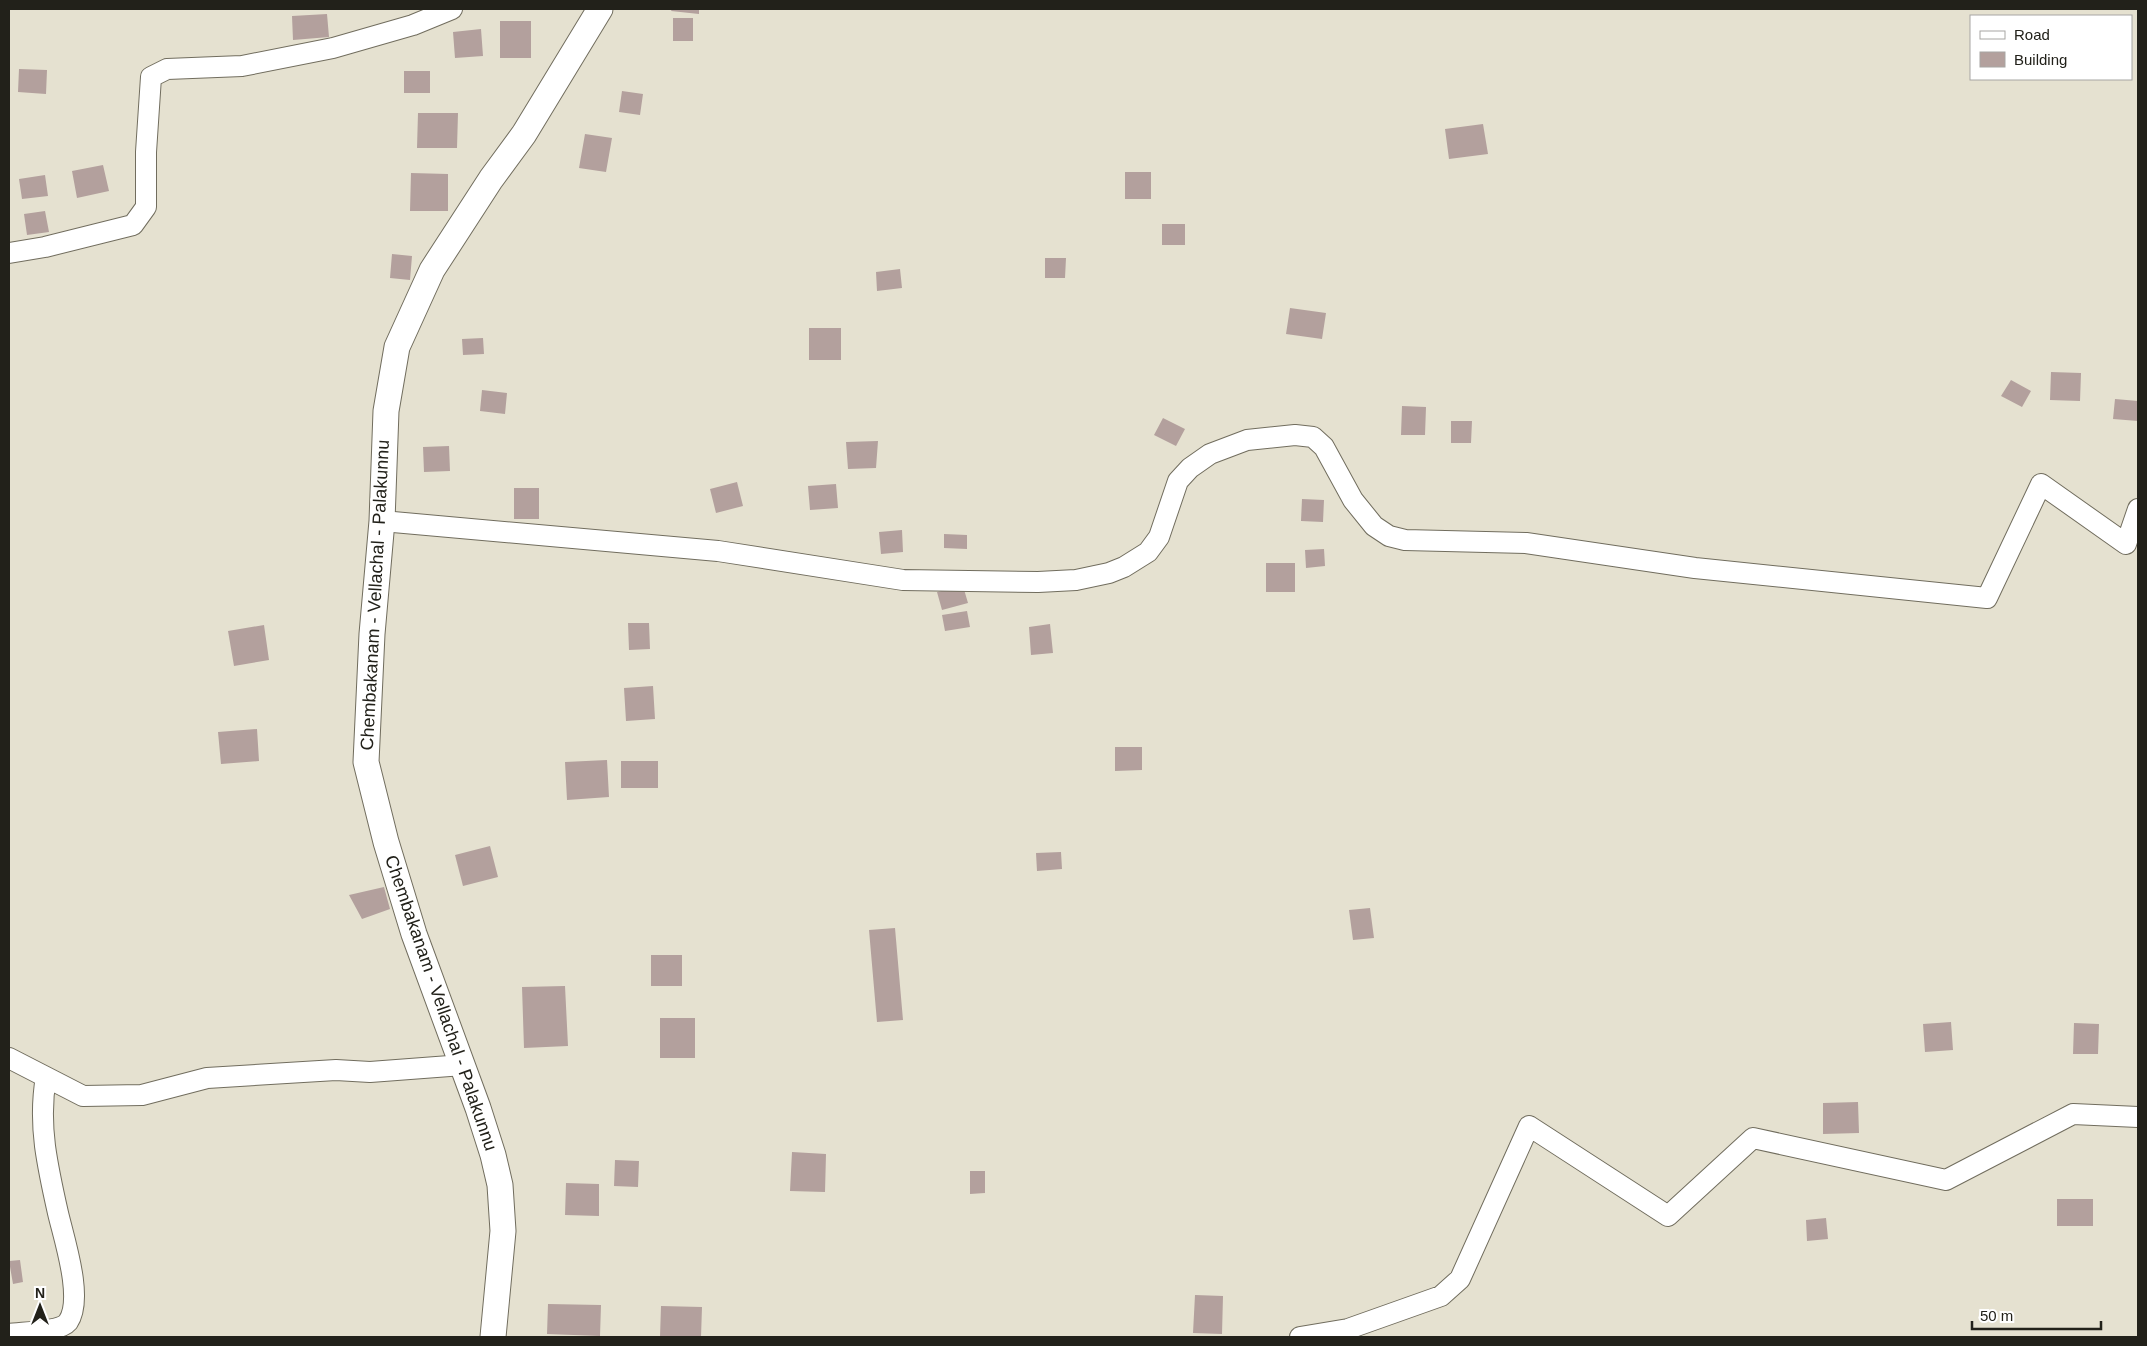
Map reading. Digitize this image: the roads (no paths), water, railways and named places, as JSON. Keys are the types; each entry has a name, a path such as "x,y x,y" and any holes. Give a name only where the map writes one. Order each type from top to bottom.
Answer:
{"main road":[{"name":"Chembakanam - Vellachal - Palakunnu","path":"494,1337 504,1231 500,1185 493,1155 463,1065 414,934 386,842 366,762 372,634 382,521 386,411 396,347 432,270 490,179 524,134 600,9"}],"street":[{"path":"9,253 45,247 133,226 146,207 146,152 151,77 167,69 242,66 333,48 413,25 452,9"},
{"path":"382,521 718,551 903,580 1038,582 1076,580 1109,573 1124,567 1148,552 1159,537 1178,481 1190,468 1210,454 1246,440 1295,435 1313,437 1324,447 1354,500 1374,526 1389,536 1405,540 1526,543 1695,568 1987,598 2041,484 2126,544 2138,509"},
{"path":"9,1058 82,1096 142,1095 207,1078 336,1070 370,1072 463,1065"},
{"path":"9,1334 58,1328 67,1322 74,1306 72,1264 58,1213 45,1147 42,1099 46,1077"},
{"path":"1300,1337 1348,1329 1441,1296 1460,1279 1529,1126 1668,1216 1753,1138 1946,1180 2073,1114 2138,1117"}]}
